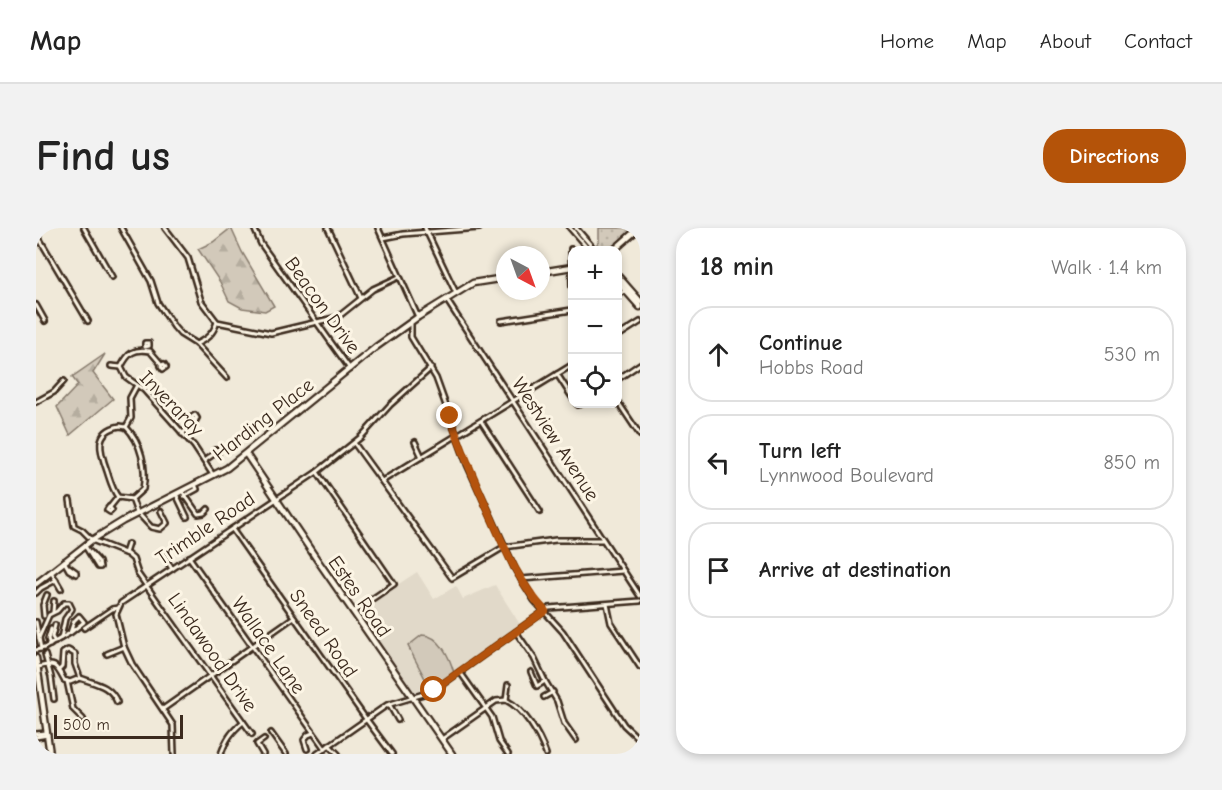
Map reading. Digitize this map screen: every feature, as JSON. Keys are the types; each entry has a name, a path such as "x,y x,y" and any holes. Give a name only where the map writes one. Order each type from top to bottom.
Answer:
{"main road":[{"path":"619,246 639,229"},
{"path":"550,271 568,268"},
{"name":"Harding Place","path":"36,583 92,540 137,513 176,494 183,494 213,476 246,453 378,345 418,317 473,283 496,279"},
{"path":"622,282 640,308"},
{"path":"622,286 640,302"},
{"name":"Estes Road","path":"246,453 452,754"},
{"path":"36,658 50,754"}],"street":[{"path":"84,228 112,276"},
{"path":"121,228 152,282 158,303 179,333 196,344 227,378"},
{"path":"165,228 188,258 201,301 218,322 271,333 317,322 338,316 373,289 399,277"},
{"name":"Beacon Drive","path":"254,228 261,243 350,369"},
{"path":"328,228 360,298"},
{"path":"378,228 418,317"},
{"path":"382,238 426,230 479,228"},
{"path":"570,228 586,246"},
{"path":"576,228 592,246"},
{"path":"426,230 456,293"},
{"path":"36,233 88,321"},
{"path":"622,293 627,290"},
{"name":"Westview Avenue","path":"446,299 640,596"},
{"path":"36,305 45,321"},
{"path":"501,321 568,311"},
{"path":"196,344 205,340 214,331 218,322"},
{"path":"622,333 640,322"},
{"path":"411,323 412,339 431,368 466,464 520,579 563,632 624,725 640,740"},
{"name":"Inveraray","path":"162,365 154,354 146,349 134,351 126,356 122,368 126,377 144,390 194,446 213,476"},
{"path":"622,376 640,364"},
{"path":"111,366 122,368"},
{"name":"Trimble Road","path":"84,628 112,609 118,608 121,603 148,587 172,568 317,472 354,443 390,405 431,368"},
{"path":"382,482 568,368"},
{"path":"557,374 568,390"},
{"path":"36,402 54,392 64,381"},
{"path":"126,427 131,418 130,398 136,385"},
{"path":"622,408 640,435"},
{"path":"182,434 196,420"},
{"path":"481,421 540,512"},
{"path":"114,427 126,427 139,443 145,479 144,489 132,499 118,497 113,491 100,452 100,443 104,434 114,427"},
{"path":"415,442 422,456"},
{"path":"354,443 452,578 504,547 556,540 603,540"},
{"path":"204,461 214,453"},
{"path":"317,472 394,584 353,612"},
{"path":"176,494 187,517"},
{"path":"183,494 198,514 208,509"},
{"path":"110,507 118,497"},
{"path":"132,499 137,513 151,527 160,530 167,522 161,511"},
{"path":"70,500 74,526 92,540 125,553 128,544"},
{"name":"Sneed Road","path":"232,529 392,754"},
{"path":"85,546 99,562 100,567 90,552"},
{"name":"Lindawood Drive","path":"125,553 133,559 138,574 252,734"},
{"path":"162,553 172,568"},
{"name":"Wallace Lane","path":"189,557 325,748"},
{"path":"64,561 69,567"},
{"path":"520,579 623,571"},
{"path":"51,572 60,589"},
{"path":"36,593 56,580"},
{"path":"44,616 43,605 47,595"},
{"path":"53,612 54,601"},
{"path":"317,754 389,704 434,690 549,608 640,601"},
{"path":"39,638 47,618 64,603 69,603 72,606 65,619 61,639"},
{"path":"607,604 611,623 640,668"},
{"path":"118,608 116,614 124,646 132,664 173,725 174,754"},
{"path":"36,650 61,639 70,633 84,622 79,616 74,621 70,633"},
{"path":"163,709 294,617"},
{"path":"36,622 41,649"},
{"path":"55,625 52,637 55,642"},
{"path":"50,645 48,638 51,629"},
{"path":"516,632 553,692 564,723 576,740"},
{"path":"107,654 124,646"},
{"path":"59,670 62,667 63,653 68,650 72,651 75,654 75,664 80,678"},
{"path":"45,655 54,699"},
{"path":"38,668 48,664 54,665 59,670 66,681 73,709 83,719"},
{"path":"460,672 492,717 499,741 508,754"},
{"path":"531,672 537,686 545,681"},
{"path":"66,681 72,682 80,678 106,687 117,702"},
{"path":"506,700 508,685"},
{"path":"544,698 553,692"},
{"path":"442,739 496,701 506,700 522,711 546,754"},
{"path":"389,704 398,720"},
{"path":"221,754 225,740 243,722"},
{"path":"271,733 286,754"},
{"path":"307,749 304,740 313,733"},
{"path":"36,736 48,734"},
{"path":"264,739 257,744 264,754"},
{"path":"329,745 338,754"}],"shaded area":[{"path":"417,572 434,599 456,586 463,599 495,585 521,626 440,685 413,694 356,612"}],"green space":[{"path":"231,228 242,252 274,306 265,311 242,308 229,301 220,282 198,249 213,242"},
{"path":"599,228 635,228 616,246 596,246 599,241"},
{"path":"105,354 93,373 113,399 70,435 57,407 78,385 72,377"},
{"path":"422,635 439,643 447,654 454,673 442,682 429,686 408,646"}],"route":[{"path":"434,690 545,611 524,585 504,547 466,464 450,416"}]}
